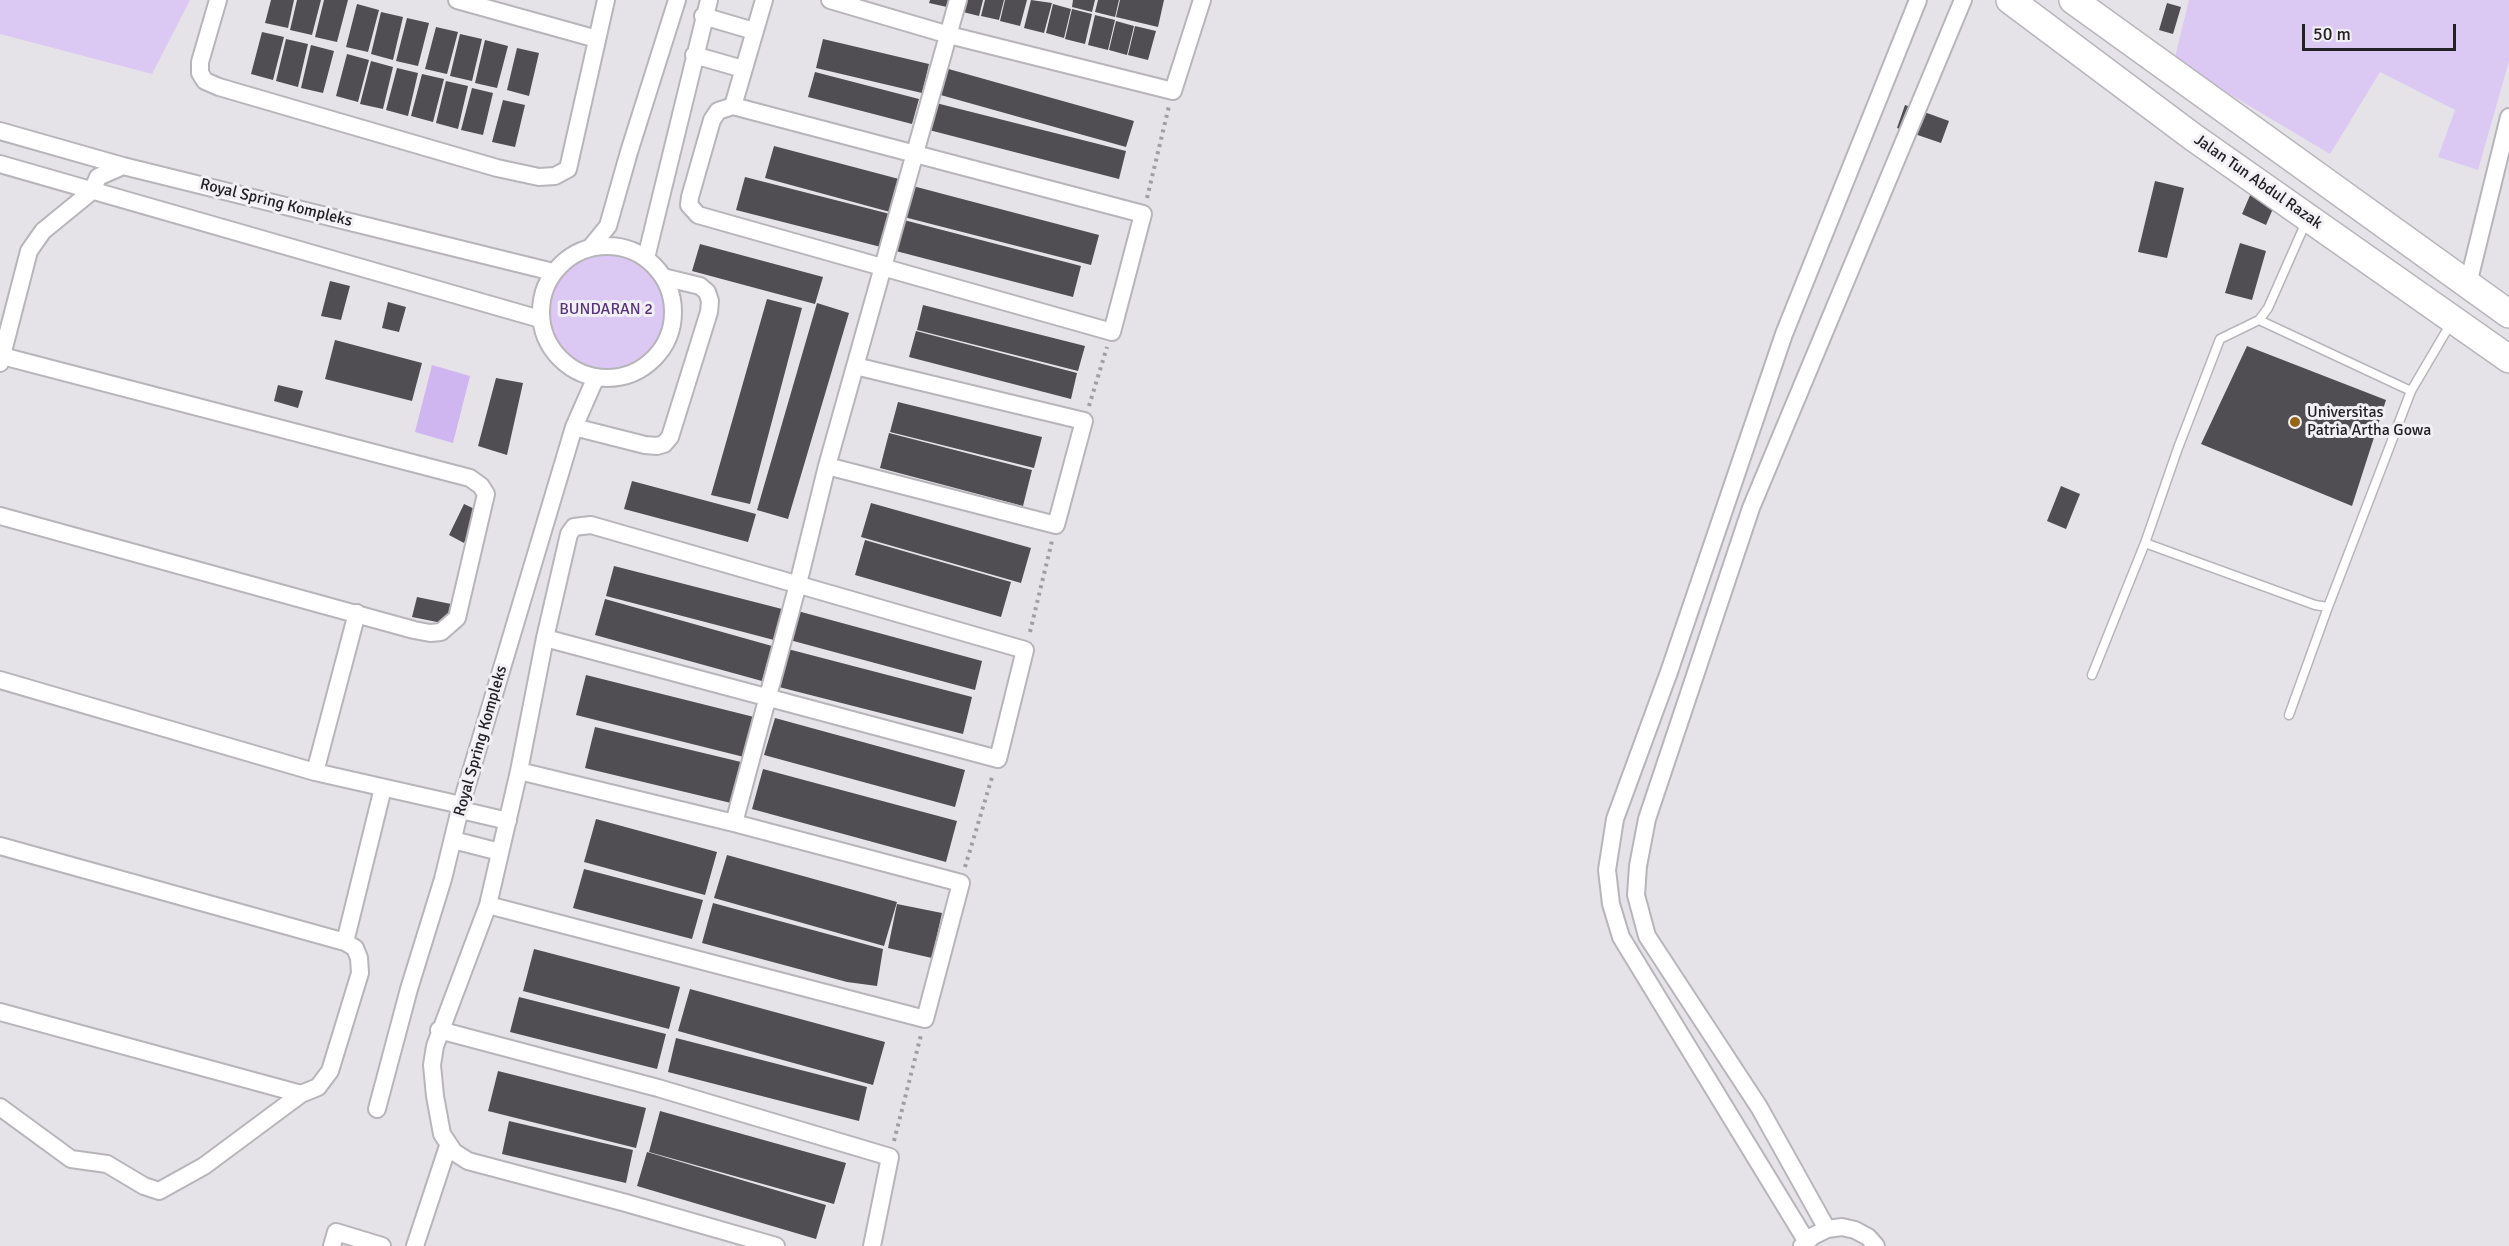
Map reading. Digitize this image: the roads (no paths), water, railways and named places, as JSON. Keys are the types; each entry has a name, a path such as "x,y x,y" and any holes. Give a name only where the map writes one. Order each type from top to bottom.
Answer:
{"main road":[{"name":"Jalan Tun Abdul Razak","path":"2010,0 2193,137 2509,359"},
{"path":"2073,0 2509,314"}],"street":[{"path":"218,0 200,62 200,73 205,81 497,168 539,177 555,176 568,170 606,0"},
{"path":"457,0 597,39"},
{"path":"590,248 619,247 646,258 663,277 669,288 673,313 670,332 662,349 649,363 633,373 596,378 572,369 558,357 547,342 540,319 542,294 553,272 563,262 590,248 608,226 677,0"},
{"path":"733,106 764,0"},
{"path":"830,0 949,35 1173,91 1202,0"},
{"path":"734,823 769,696 827,465 916,156 958,0"},
{"path":"1876,1246 1868,1237 1856,1230 1842,1227 1827,1229 1804,1244 1621,938 1611,904 1607,870 1616,819 1669,672 1784,334 1918,0"},
{"path":"1827,1229 1759,1107 1647,936 1636,895 1638,866 1647,819 1751,508 1963,0"},
{"path":"646,258 706,8 754,31"},
{"path":"694,55 743,69"},
{"path":"733,106 916,156 1143,214 1112,332 698,215 689,205 711,120 718,111 733,106"},
{"path":"2468,284 2509,117"},
{"name":"Royal Spring Kompleks","path":"0,131 123,165 553,272"},
{"path":"0,164 540,319"},
{"path":"0,516 414,630 430,633 441,632 457,618 486,494 481,486 470,478 1,360 29,250 43,231 92,190 98,177 123,165"},
{"path":"574,427 645,445 664,444 670,437 709,312 710,301 707,291 700,286 663,277"},
{"path":"827,465 1056,525 1084,421 855,366"},
{"name":"Royal Spring Kompleks","path":"377,1109 461,807 574,427 596,378"},
{"path":"545,638 998,759 1025,651 798,584 582,525 574,527 568,534 545,638 519,771 488,905 439,1030 435,1046 433,1075 442,1134 448,1146 468,1161 776,1246"},
{"path":"315,772 357,613"},
{"path":"0,680 315,772 461,807 508,821"},
{"path":"488,905 925,1019 961,883 734,823 519,771"},
{"path":"345,942 383,788"},
{"path":"453,840 500,852"},
{"path":"0,846 345,942 355,948 359,958 360,973 330,1071 318,1087 301,1094 204,1166 159,1191 144,1186 107,1164 70,1159 0,1107"},
{"path":"0,1011 301,1094"},
{"path":"439,1030 658,1088 890,1157 872,1246"},
{"path":"415,1246 448,1146"},
{"path":"332,1246 336,1232 382,1246"}],"lane":[{"path":"2092,675 2145,543 2178,448 2220,339 2259,320 2268,308 2308,218"},
{"path":"2259,320 2411,391"},
{"path":"2289,715 2411,391 2453,320"},
{"path":"2145,543 2315,605 2328,607"}],"place":[{"name":"Universitas Patria Artha Gowa","path":"2295,422"}],"park label":[{"name":"BUNDARAN 2","path":"606,310"}]}
